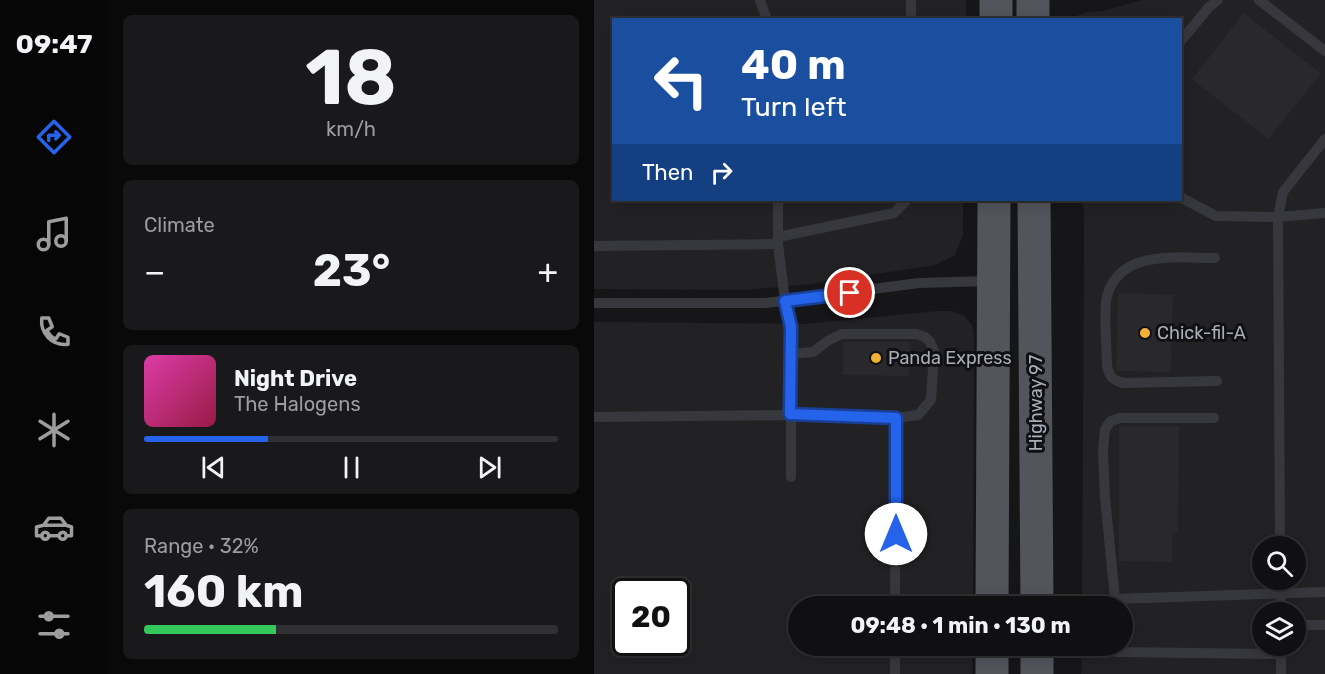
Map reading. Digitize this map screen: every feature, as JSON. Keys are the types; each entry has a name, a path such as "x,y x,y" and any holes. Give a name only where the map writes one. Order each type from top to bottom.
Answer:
{"main road":[{"path":"996,0 996,18"},
{"path":"1033,0 1033,18"},
{"path":"992,596 994,201"},
{"name":"Highway 97","path":"1034,201 1037,596"},
{"path":"992,656 992,674"},
{"path":"1037,656 1037,674"}],"lane":[{"path":"760,0 766,18"},
{"path":"911,18 912,0"},
{"path":"1182,40 1209,7 1218,0"},
{"path":"1259,0 1325,51"},
{"path":"1280,536 1278,217 1283,192 1325,139"},
{"path":"1182,199 1216,216 1278,217 1325,213"},
{"path":"778,201 778,240 785,301 791,327 791,477"},
{"path":"594,246 778,240 894,213 906,201"},
{"path":"1215,258 1157,258 1136,262 1118,276 1106,298 1107,366 1114,380 1124,383 1217,381"},
{"path":"594,303 766,303 920,283 993,281"},
{"path":"594,417 790,414 896,418 918,415 931,400 934,351 925,337 916,334 842,334 828,340 813,352 791,354"},
{"path":"895,596 896,418"},
{"path":"1114,596 1105,497 1103,451 1105,429 1111,421 1120,418 1214,418"},
{"path":"1281,590 1281,602"},
{"path":"1133,601 1325,592"},
{"path":"1306,625 1325,625"},
{"path":"1133,652 1252,650"},
{"path":"895,656 895,674"},
{"path":"1281,656 1281,674"}],"shaded area":[{"path":"594,0 966,0 966,18 612,18 612,201 963,201 963,235 955,255 935,265 811,284 745,290 594,289"},
{"path":"1143,0 1325,0 1325,674 1081,674 1082,656 1133,656 1133,596 1082,596 1084,207 1079,201 1182,201 1182,18 1076,18 1078,15"},
{"path":"938,311 952,311 964,316 972,325 974,336 973,596 788,596 788,656 973,656 972,674 594,674 594,322 805,324"}],"building":[{"path":"1244,13 1321,74 1268,139 1192,79"},
{"name":"Chick-fil-A","path":"1118,293 1173,295 1171,372 1116,371"},
{"name":"Panda Express","path":"843,342 910,342 909,376 843,375"},
{"path":"1119,426 1179,426 1178,532 1172,533 1172,562 1119,561"}],"place":[{"name":"Chick-fil-A","path":"1145,333"},
{"name":"Panda Express","path":"876,358"}],"route":[{"path":"850,293 785,301 791,327 790,414 896,418 896,534"}]}
